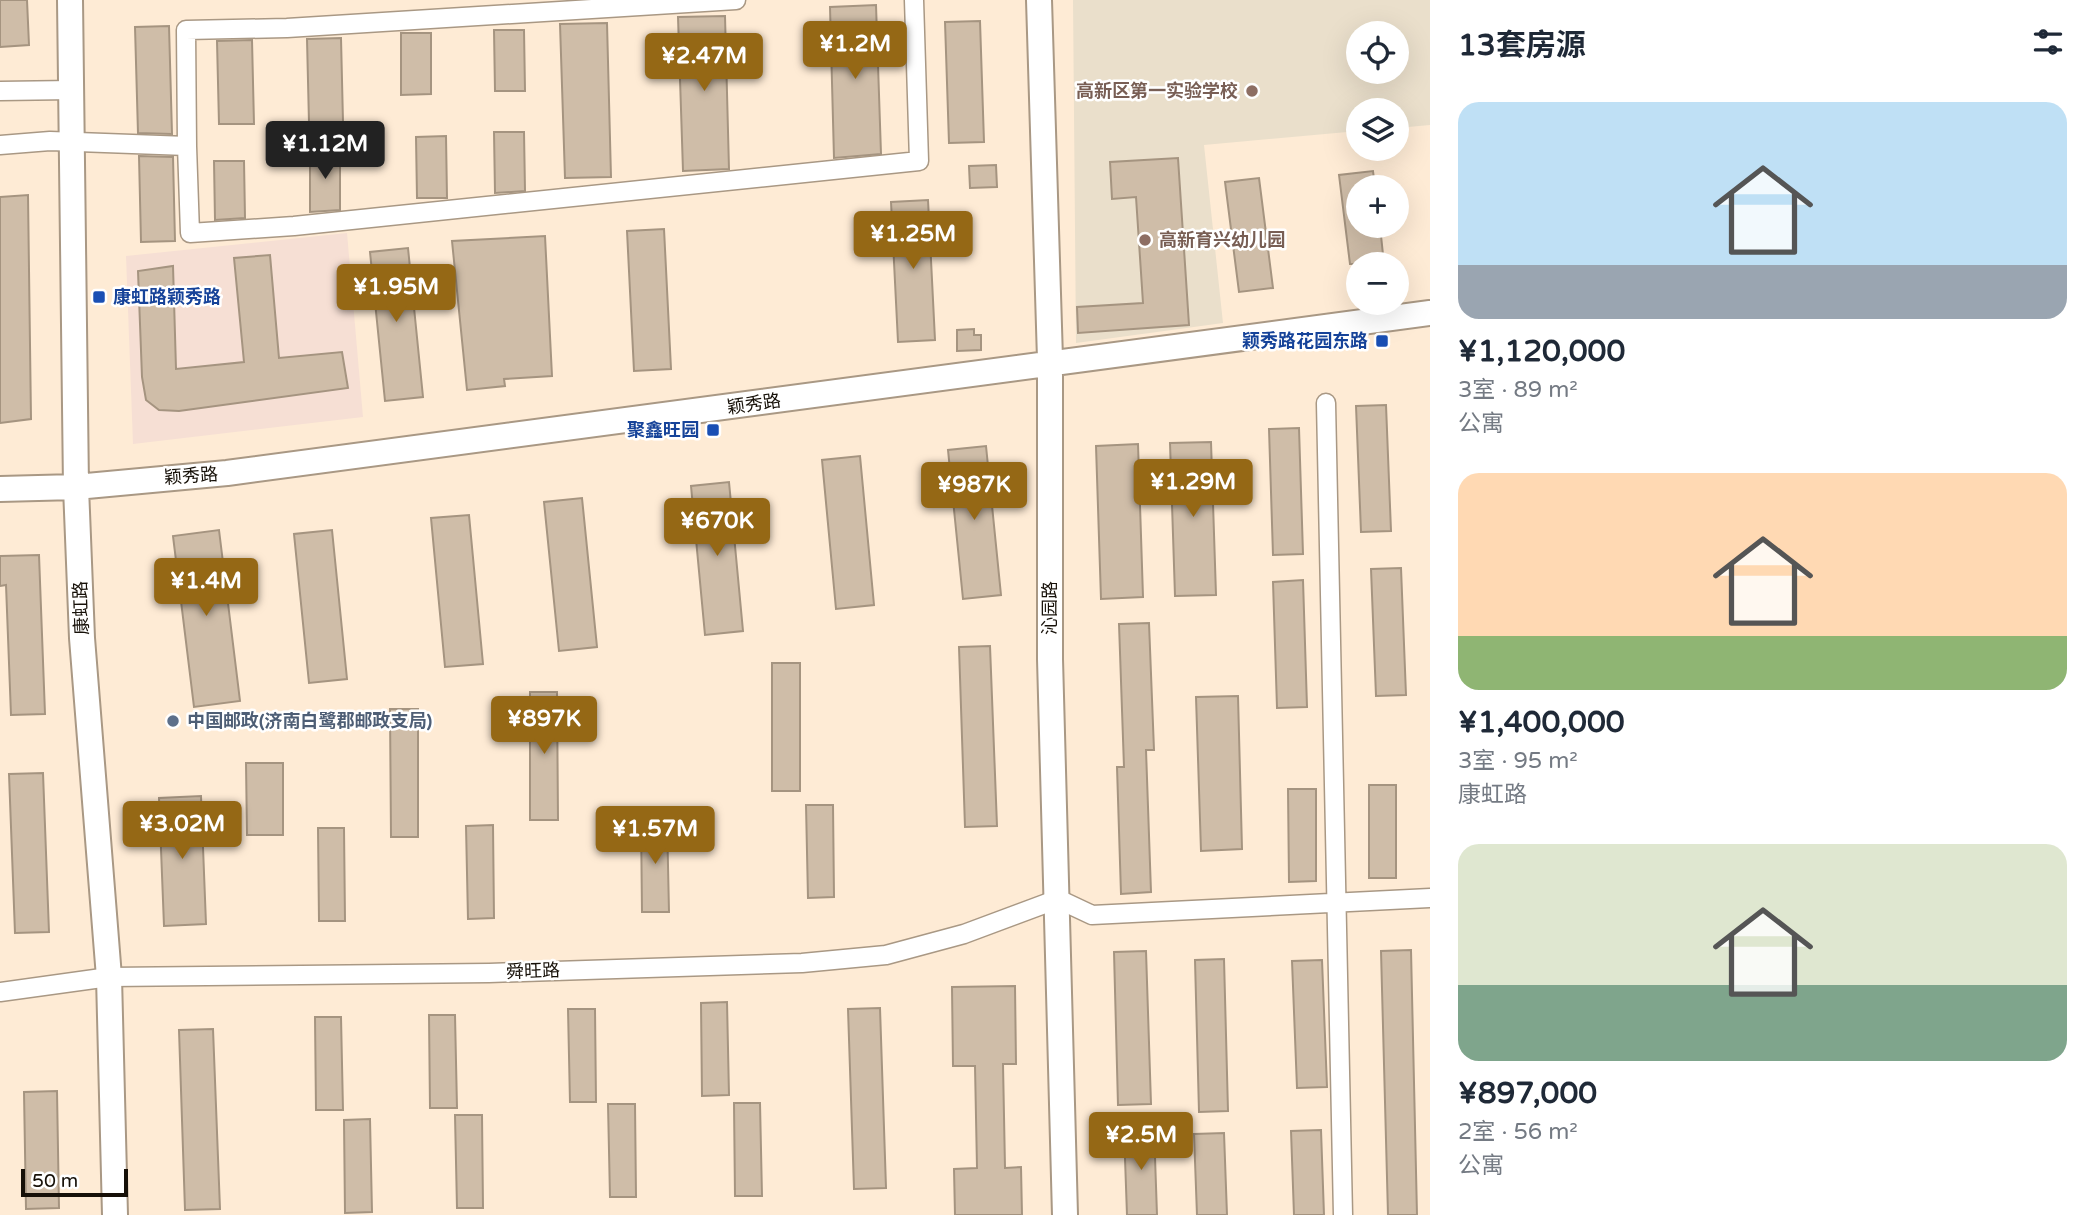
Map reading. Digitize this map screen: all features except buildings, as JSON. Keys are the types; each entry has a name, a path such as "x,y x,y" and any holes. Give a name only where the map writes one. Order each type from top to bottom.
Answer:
{"main road":[{"name":"康虹路","path":"70,0 76,487 82,638 109,977 115,1215"},
{"name":"沁园路","path":"1039,0 1049,362 1050,659 1065,1215"},
{"name":"颖秀路","path":"0,489 76,487 241,472 1430,313"},
{"name":"颖秀路","path":"0,500 76,487"}],"street":[{"path":"736,0 287,28 186,30 190,233 294,226 919,161 914,0"},
{"path":"0,90 72,90"},
{"path":"0,145 50,141 72,144 187,146"},
{"path":"1326,403 1343,1215"},
{"path":"1058,899 1093,915 1430,898"},
{"name":"舜旺路","path":"0,992 109,977 489,973 802,963 886,955 964,934 1058,899"}],"shaded area":[{"name":"高新区第一实验学校","path":"1073,0 1430,0 1430,125 1409,127 1409,98 1346,98 1346,132 1204,145 1223,323 1076,343"},
{"path":"347,233 363,417 133,444 126,256"}],"place":[{"name":"高新区第一实验学校","path":"1252,91"},
{"name":"高新育兴幼儿园","path":"1145,240"},
{"name":"康虹路颖秀路","path":"99,297"},
{"name":"颖秀路花园东路","path":"1382,341"},
{"name":"聚鑫旺园","path":"713,430"},
{"name":"中国邮政(济南白鹭郡邮政支局)","path":"173,721"}]}
